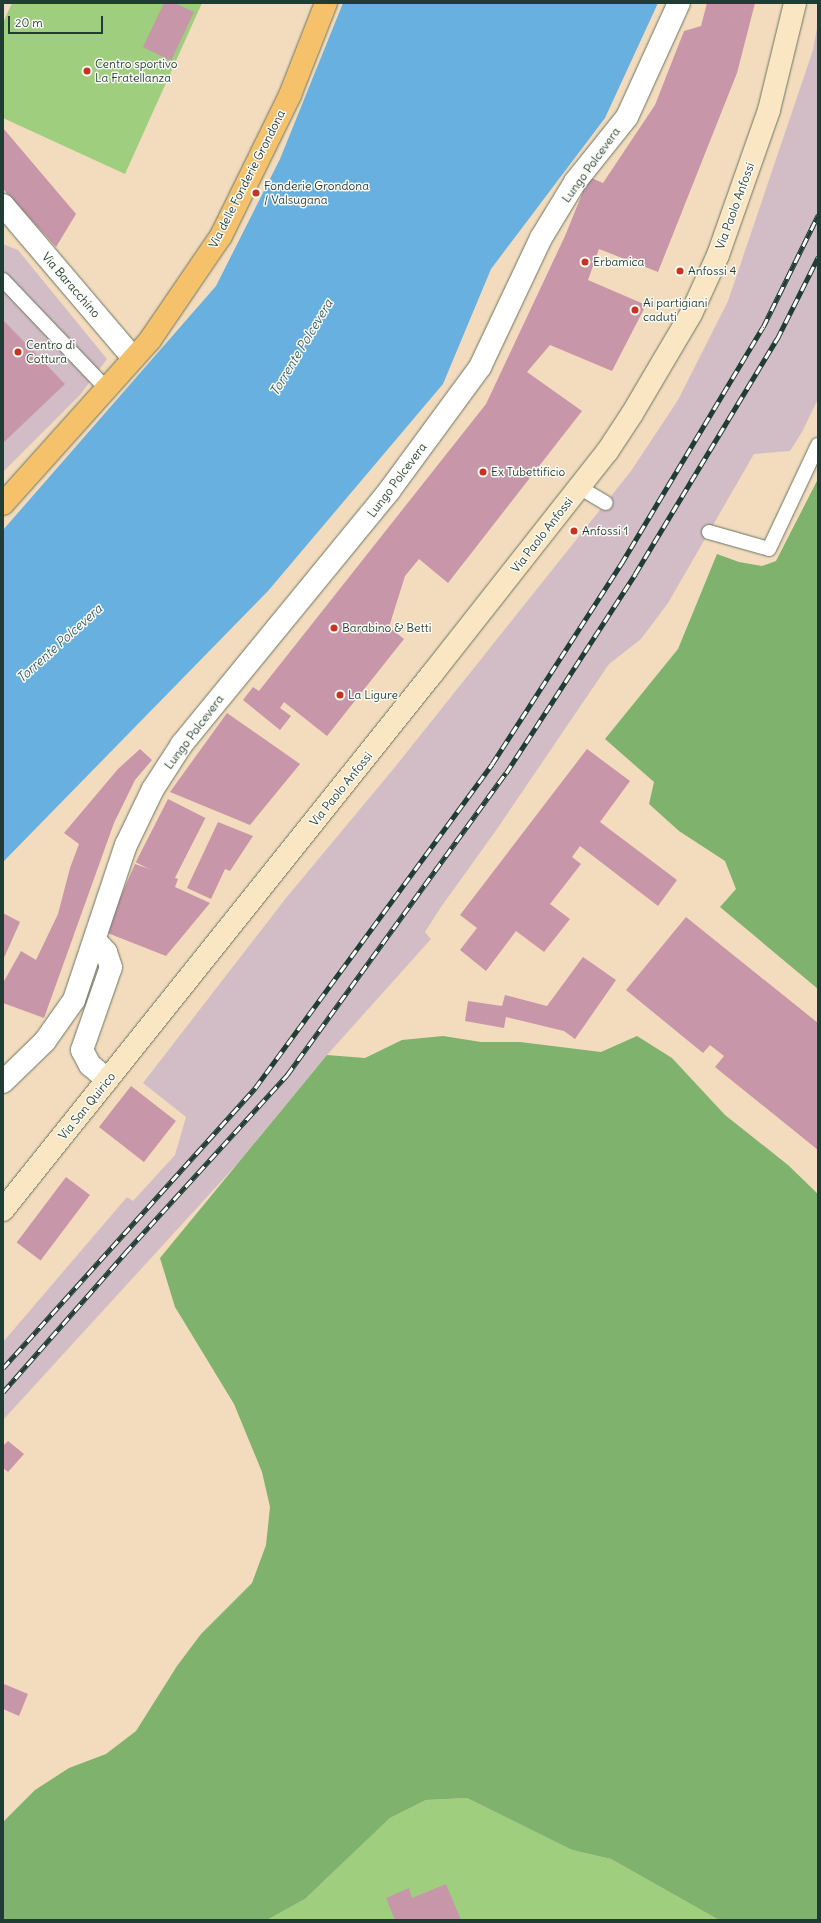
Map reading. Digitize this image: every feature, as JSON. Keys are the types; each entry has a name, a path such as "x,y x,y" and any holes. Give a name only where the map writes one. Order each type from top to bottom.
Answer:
{"main road":[{"name":"Via delle Fonderie Grondona","path":"3,504 150,340 221,236 290,95 326,3"},
{"name":"Via Paolo Anfossi","path":"171,1002 607,452 652,384 691,314 718,255 769,110 795,3"},
{"name":"Via San Quirico","path":"3,1210 171,1002"}],"street":[{"name":"Lungo Polcevera","path":"3,1082 46,1041 74,1000 96,941 126,845 153,789 182,744 389,491 480,367 541,238 575,182 627,117 679,3"},
{"name":"Via Baracchino","path":"5,212 133,358"},
{"path":"96,941 106,952 111,967 82,1050 90,1065 108,1080"}],"lane":[{"path":"3,280 106,388"},
{"path":"709,532 769,549 818,445"},
{"path":"580,486 606,503"}],"shaded area":[{"path":"818,22 818,399 802,432 790,451 754,454 668,603 641,639 609,664 497,829 441,907 425,932 431,939 327,1055 238,1163 3,1420 3,1342 127,1197 133,1201 175,1155 186,1117 143,1083 286,898 395,767 631,471 678,400 728,301 813,50"},
{"path":"3,244 18,250 107,359 80,395 3,472"}],"green space":[{"name":"Centro sportivo La Fratellanza","path":"12,3 202,3 125,174 3,118 3,23"},
{"path":"818,479 818,989 720,907 736,889 725,861 679,831 649,804 654,782 605,739 678,649 717,554 739,562 762,566 776,561"},
{"path":"443,1036 481,1042 520,1042 601,1052 637,1036 672,1058 725,1115 788,1165 818,1194 818,1920 719,1920 611,1859 572,1850 467,1798 426,1800 390,1818 305,1899 267,1920 3,1920 3,1822 35,1790 69,1768 106,1754 136,1731 177,1666 201,1634 252,1583 266,1545 270,1507 262,1472 234,1404 175,1307 160,1258 327,1055 365,1058 402,1040"},
{"path":"467,1798 572,1850 611,1859 719,1920 267,1920 305,1899 390,1818 426,1800"}],"water":[{"name":"Torrente Polcevera","path":"343,3 658,3 605,118 491,269 443,384 268,591 3,862 3,530 216,286 280,159"}],"building":[{"path":"164,3 175,3 194,12 171,61 143,47"},
{"path":"707,3 755,3 737,73 658,272 599,249 588,280 646,305 612,371 550,345 527,372 582,411 448,583 419,559 405,576 389,627 404,639 327,736 284,702 280,708 291,716 280,730 243,700 253,687 259,691 486,404 565,236 589,177 603,183 655,105 684,31 701,26"},
{"path":"3,128 76,214 56,247 3,189"},
{"name":"Centro di Cottura","path":"3,320 65,384 3,443"},
{"path":"227,713 300,764 250,825 170,792"},
{"path":"140,749 152,760 135,780 114,823 44,1018 3,1003 3,983 21,951 36,960 58,914 70,868 79,844 64,833 118,769"},
{"path":"587,749 630,781 600,822 677,880 658,906 580,846 572,857 581,864 550,904 570,919 544,952 516,931 486,971 460,950 477,928 460,915"},
{"path":"168,799 205,818 173,881 136,862"},
{"path":"218,822 253,836 230,871 225,869 211,899 187,888"},
{"path":"135,864 178,879 175,887 210,903 166,956 105,932"},
{"path":"3,913 20,922 3,960"},
{"path":"686,917 818,1023 818,1150 715,1067 724,1056 710,1045 703,1053 626,990"},
{"path":"583,957 616,980 575,1039 564,1031 506,1017 504,1028 465,1021 468,1001 502,1006 505,995 547,1006"},
{"path":"131,1086 176,1121 144,1162 99,1127"},
{"path":"66,1177 90,1195 41,1261 17,1242"},
{"path":"8,1441 24,1454 8,1472 3,1468 3,1446"},
{"path":"4,1684 28,1694 19,1716 3,1709"},
{"path":"446,1884 461,1920 395,1920 386,1898 409,1888 412,1898"}],"railway":[{"path":"3,1368 255,1088 492,764 621,564 763,327 818,215"},
{"path":"3,1392 125,1253 287,1075 506,773 635,574 777,339 818,257"}],"place":[{"name":"Centro sportivo La Fratellanza","path":"87,71"},
{"name":"Fonderie Grondona / Valsugana","path":"256,193"},
{"name":"Erbamica","path":"585,262"},
{"name":"Anfossi 4","path":"680,271"},
{"name":"Ai partigiani caduti","path":"635,310"},
{"name":"Centro di Cottura","path":"18,352"},
{"name":"Ex Tubettificio","path":"483,472"},
{"name":"Anfossi 1","path":"574,531"},
{"name":"Barabino & Betti","path":"334,628"},
{"name":"La Ligure","path":"340,695"}]}
